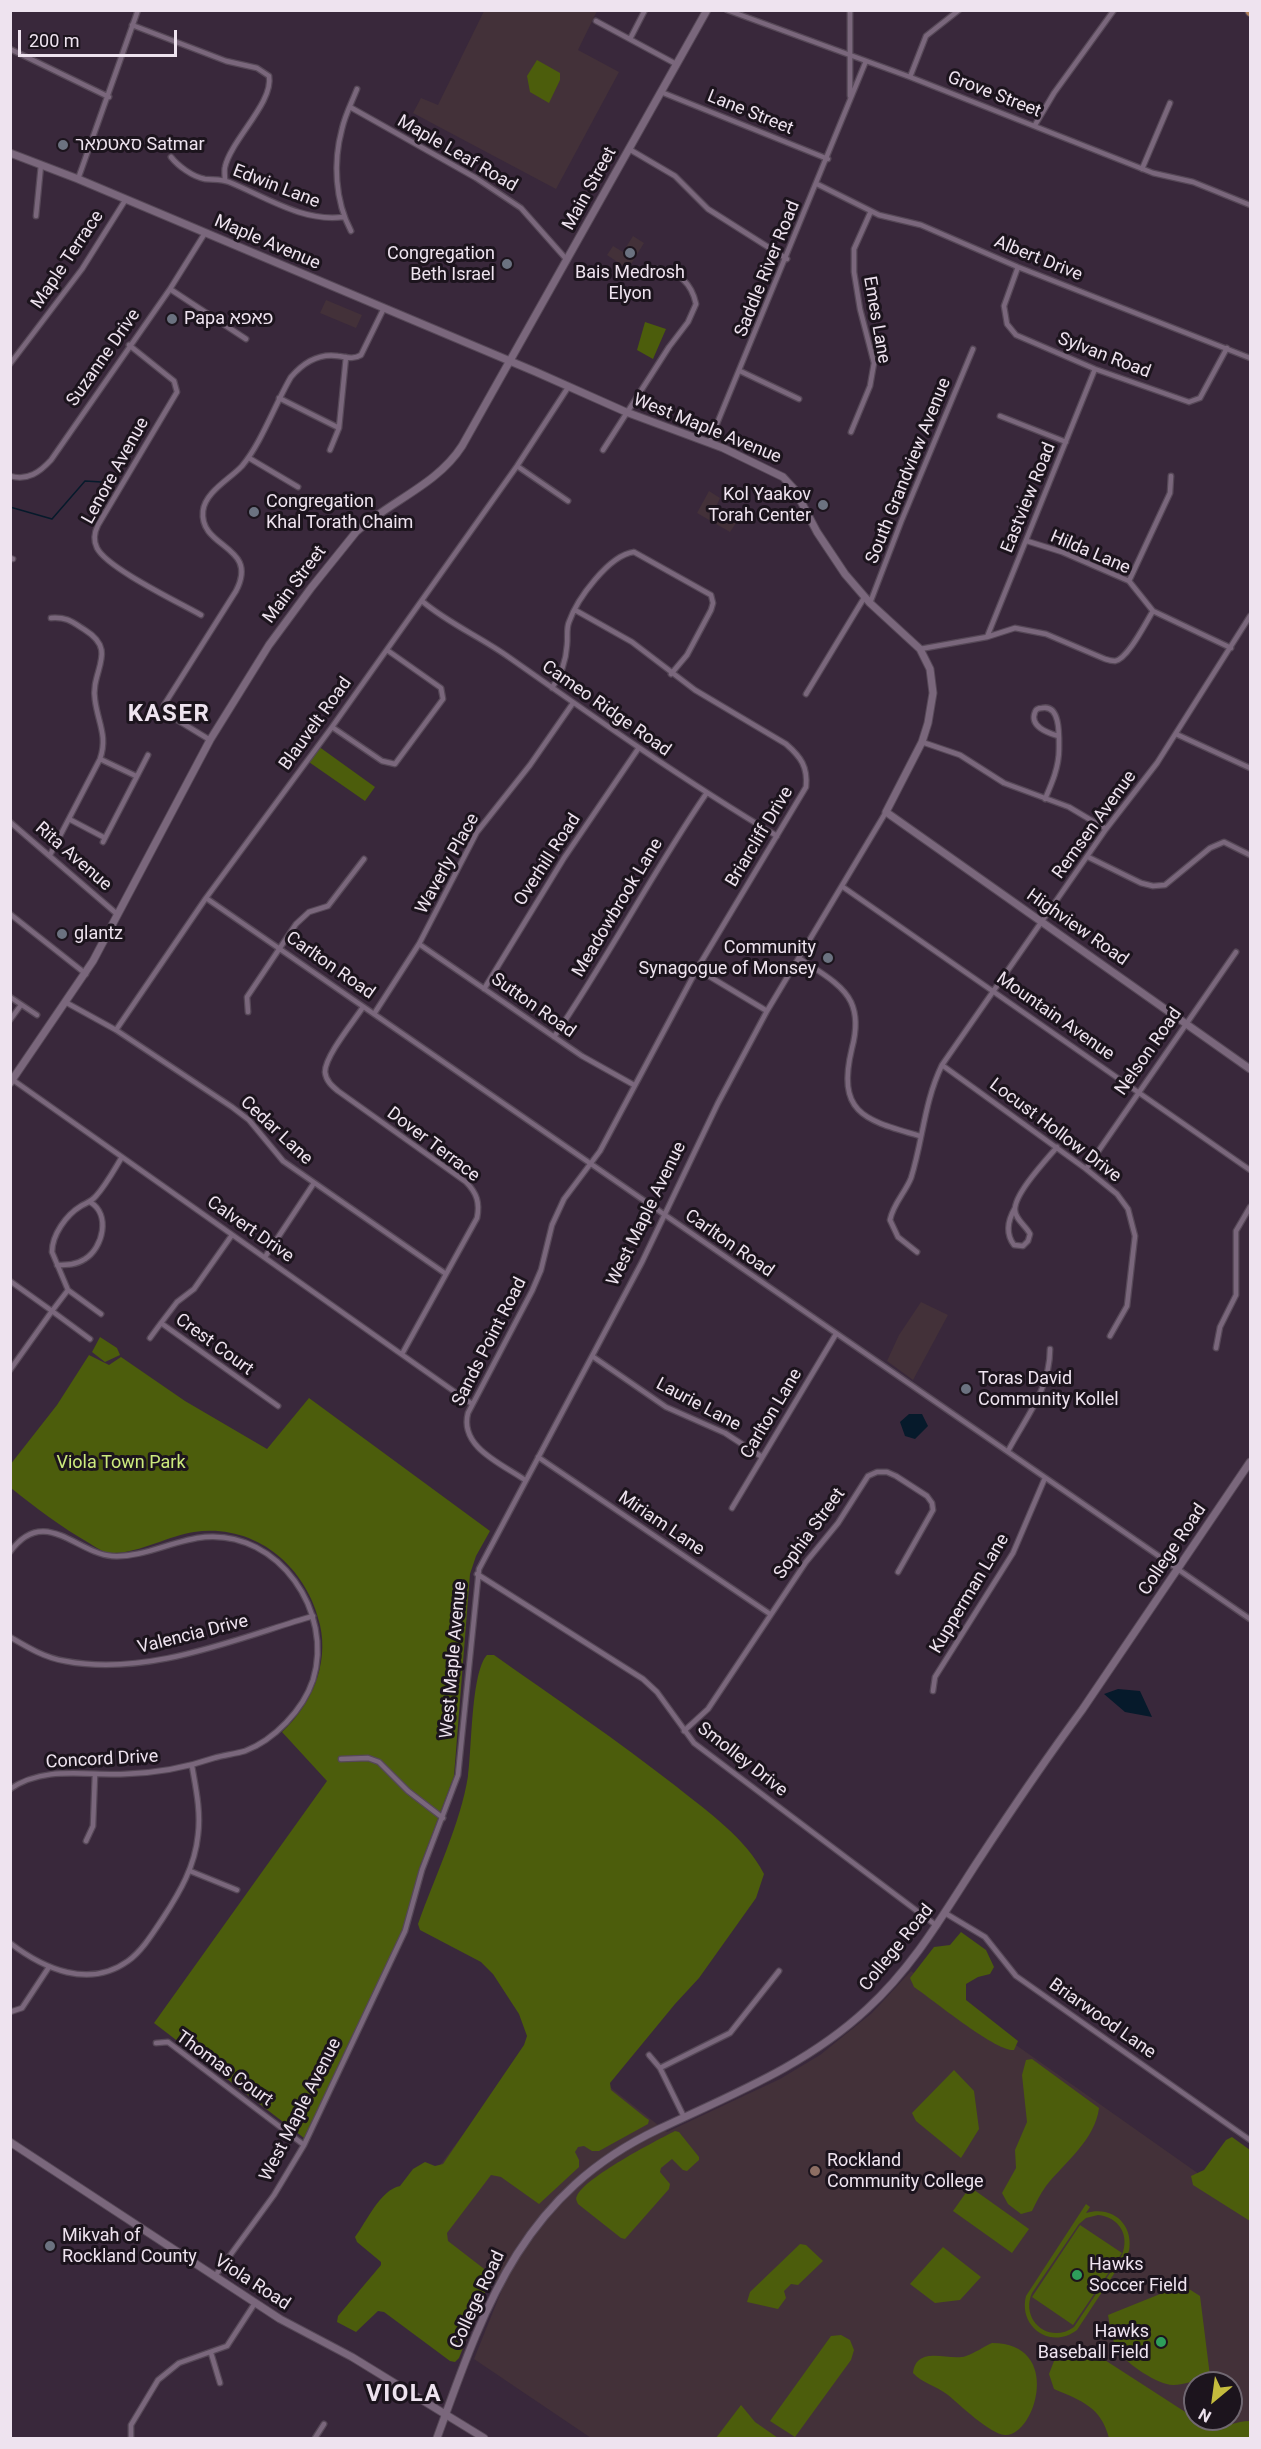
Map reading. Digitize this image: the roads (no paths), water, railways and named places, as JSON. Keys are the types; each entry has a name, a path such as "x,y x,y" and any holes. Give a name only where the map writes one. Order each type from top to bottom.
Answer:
{"street":[{"path":"78,179 138,10"},
{"path":"630,39 645,10"},
{"name":"Main Street","path":"12,1082 86,974 210,740 280,629 356,532 368,521 431,480 454,459 511,362 707,10"},
{"name":"Grove Street","path":"727,10 910,77 1143,169 1193,182 1251,205"},
{"name":"Saddle River Road","path":"849,104 851,87 850,10"},
{"path":"910,77 926,36 959,10"},
{"path":"1035,125 1054,93 1114,10"},
{"path":"596,21 676,64"},
{"path":"132,25 226,61 257,68 269,76 271,84 229,157 225,167 225,181"},
{"path":"10,49 109,97"},
{"name":"Saddle River Road","path":"709,443 787,259 866,61"},
{"path":"351,231 343,217 338,186 337,152 341,129 357,88"},
{"name":"Lane Street","path":"661,92 828,159"},
{"path":"1143,169 1170,103"},
{"name":"Maple Leaf Road","path":"350,107 476,178 521,208 567,260"},
{"path":"629,149 675,176 708,209 787,259"},
{"name":"Maple Avenue","path":"10,153 126,199 511,362"},
{"name":"Edwin Lane","path":"171,157 177,164 202,178 225,181 302,214 325,219 343,217"},
{"path":"36,216 41,165"},
{"name":"Albert Drive","path":"817,183 888,218 921,225 1018,267 1251,358"},
{"name":"Maple Terrace","path":"10,364 82,269 126,199"},
{"name":"Emes Lane","path":"851,432 870,386 874,363 860,309 854,272 854,249 871,211"},
{"name":"Suzanne Drive","path":"10,476 28,477 40,472 170,289 206,233"},
{"name":"Sylvan Road","path":"1018,267 1004,306 1007,324 1016,335 1095,369 1189,402 1200,398 1227,348"},
{"path":"603,450 626,412 688,322 696,304 687,284 673,272 657,269"},
{"path":"170,289 246,339"},
{"path":"210,740 169,715 164,705 240,583 242,575 239,560 235,554 208,532 203,512 208,498 249,458 291,377 308,361 323,356 358,357 364,352 384,308"},
{"name":"Lenore Avenue","path":"129,345 174,381 177,392 98,525 94,538 96,546 113,564 201,615"},
{"name":"South Grandview Avenue","path":"806,694 867,601 973,349"},
{"path":"330,450 339,428 346,357"},
{"name":"West Maple Avenue","path":"214,2276 274,2196 304,2145 401,1943 422,1870 458,1775 477,1574 592,1356 718,1103 767,1011 886,812 922,742 932,707 930,669 920,649 867,601 845,574 795,490 783,477 709,443 626,412 511,362"},
{"name":"Eastview Road","path":"987,637 1095,369"},
{"path":"740,371 798,399"},
{"name":"Blauvelt Road","path":"116,1030 206,898 422,602 517,466 568,386"},
{"path":"279,398 339,428"},
{"path":"1000,416 1066,442"},
{"path":"249,458 298,487"},
{"path":"517,466 568,501"},
{"path":"1129,581 1170,493 1171,476"},
{"name":"Hilda Lane","path":"1027,541 1062,552 1129,581 1153,611 1231,648"},
{"path":"552,688 561,675 564,665 568,624 575,610 595,580 625,553 634,552 711,595 713,603 711,610 687,655 672,674"},
{"name":"Cameo Ridge Road","path":"422,602 443,619 485,641 706,794 777,836"},
{"name":"Briarcliff Drive","path":"575,610 632,642 672,674 786,744 798,754 807,773 806,787 697,969 600,1151 590,1164"},
{"path":"920,649 987,637 1015,628 1046,634 1115,661 1122,658 1129,650 1153,611"},
{"name":"Remsen Avenue","path":"917,1252 898,1237 890,1220 891,1212 910,1181 932,1086 942,1065 1106,829 1157,763 1251,616"},
{"path":"50,855 105,746 94,694 102,649 97,637 65,617 51,618"},
{"path":"332,727 382,761 395,764 433,714 443,699 441,688 387,650"},
{"name":"Waverly Place","path":"374,1014 419,944 477,832 530,765 573,703"},
{"path":"1046,799 1057,770 1059,736 1056,713 1052,708 1038,709 1034,720 1037,726 1059,736"},
{"path":"1176,734 1251,768"},
{"path":"922,742 960,755 1004,783 1069,807 1106,829"},
{"name":"Overhill Road","path":"484,989 564,858 638,749"},
{"path":"69,819 104,840 148,754"},
{"path":"100,759 136,776"},
{"name":"Meadowbrook Lane","path":"554,1037 618,937 672,842 706,794"},
{"name":"Highview Road","path":"886,812 1251,1069"},
{"name":"Rita Avenue","path":"10,822 117,914"},
{"path":"1088,856 1141,883 1154,886 1166,885 1210,848 1224,842 1251,855"},
{"path":"248,1012 247,998 301,916 328,906 364,859"},
{"name":"Mountain Avenue","path":"843,887 995,990 1138,1093 1251,1170"},
{"name":"Carlton Road","path":"206,898 1251,1619"},
{"path":"10,914 86,974"},
{"name":"Sutton Road","path":"419,944 582,1056 634,1085"},
{"name":"Nelson Road","path":"1086,1169 1236,952"},
{"path":"799,958 842,990 851,1002 855,1016 856,1035 846,1078 854,1104 865,1116 880,1124 920,1136"},
{"path":"697,969 767,1011"},
{"path":"10,997 37,1015"},
{"path":"67,1003 116,1030"},
{"path":"10,1020 21,1005"},
{"name":"Dover Terrace","path":"363,1007 328,1060 325,1072 327,1080 338,1092 466,1182 474,1190 479,1203 477,1218 402,1354"},
{"name":"Cedar Lane","path":"116,1030 232,1107 249,1120 283,1161 446,1274"},
{"name":"Locust Hollow Drive","path":"942,1065 1086,1169 1117,1194 1128,1209 1135,1236 1127,1306 1110,1336"},
{"name":"Calvert Drive","path":"12,1082 472,1404"},
{"path":"1015,1208 1016,1215 1030,1234 1023,1246 1014,1245 1010,1239 1009,1222 1019,1196 1057,1147"},
{"path":"101,1314 68,1290 52,1252 54,1238 73,1212 90,1202 122,1157"},
{"name":"Sands Point Road","path":"525,1480 479,1448 470,1438 466,1422 472,1404 532,1291 541,1270 552,1225 564,1199 590,1164"},
{"path":"265,1257 314,1183"},
{"path":"57,1265 83,1260 98,1243 102,1219 96,1206 90,1202"},
{"path":"1216,1348 1220,1327 1236,1295 1236,1231 1251,1207"},
{"name":"Crest Court","path":"232,1235 194,1289 177,1302 161,1323 278,1406"},
{"path":"10,1281 90,1339"},
{"path":"10,1370 68,1290"},
{"path":"150,1338 161,1323"},
{"name":"Carlton Lane","path":"732,1508 836,1334"},
{"path":"1008,1451 1040,1397 1047,1379 1050,1349"},
{"name":"Laurie Lane","path":"592,1356 666,1407 725,1432 762,1457"},
{"name":"Miriam Lane","path":"538,1456 770,1614"},
{"name":"College Road","path":"437,2439 498,2285 536,2225 571,2187 601,2163 631,2143 778,2073 836,2035 889,1987 937,1926 1055,1747 1251,1462"},
{"name":"Sophia Street","path":"684,1731 708,1709 806,1562 838,1523 868,1476 877,1472 886,1472 896,1476 927,1496 932,1503 933,1510 898,1572"},
{"name":"Kupperman Lane","path":"933,1691 935,1677 1013,1553 1045,1478"},
{"name":"Concord Drive","path":"10,1789 32,1778 58,1773 156,1773 246,1751 271,1736 289,1719 303,1701 312,1681 318,1643 313,1616 304,1593 285,1568 268,1554 229,1539 207,1537 181,1541 128,1556 110,1556 94,1552 65,1536 49,1531 34,1534 12,1550"},
{"name":"Smolley Drive","path":"477,1574 643,1679 657,1692 694,1743 937,1926"},
{"name":"Valencia Drive","path":"10,1637 32,1650 63,1661 101,1666 140,1664 210,1647 313,1616"},
{"path":"340,1759 368,1758 379,1762 408,1791 442,1818"},
{"path":"10,1942 49,1967 73,1976 97,1974 114,1969 130,1960 148,1940 175,1900 190,1871 198,1834 198,1800 192,1766"},
{"path":"86,1841 93,1826 95,1774"},
{"path":"190,1871 237,1890"},
{"name":"Briarwood Lane","path":"945,1913 985,1937 1016,1976 1251,2140"},
{"path":"10,2012 22,2008 49,1967"},
{"path":"660,2068 730,2033 780,1971"},
{"name":"Thomas Court","path":"156,2043 168,2042 304,2145"},
{"path":"649,2055 660,2068 684,2117"},
{"name":"Viola Road","path":"10,2142 280,2319 352,2357 483,2439"},
{"path":"131,2439 131,2425 163,2376 179,2363 227,2346 255,2303"},
{"path":"211,2353 220,2383"},
{"path":"315,2439 324,2424"}],"water":[{"path":"909,1414 922,1414 928,1426 915,1439 905,1436 900,1422"},
{"path":"1118,1689 1140,1691 1152,1717 1125,1712 1104,1694"}],"waterway":[{"path":"10,507 52,519 85,481 118,483"}],"place":[{"name":"סאטמאר Satmar","path":"63,145"},
{"name":"Bais Medrosh Elyon","path":"630,253"},
{"name":"Congregation Beth Israel","path":"507,264"},
{"name":"Papa פאפא","path":"172,319"},
{"name":"Kol Yaakov Torah Center","path":"823,505"},
{"name":"Congregation Khal Torath Chaim","path":"254,512"},
{"name":"glantz","path":"62,934"},
{"name":"Community Synagogue of Monsey","path":"828,958"},
{"name":"Toras David Community Kollel","path":"966,1389"},
{"name":"Rockland Community College","path":"815,2171"},
{"name":"Mikvah of Rockland County","path":"50,2246"},
{"name":"Hawks Soccer Field","path":"1077,2275"},
{"name":"Hawks Baseball Field","path":"1161,2342"}],"district":[{"name":"KASER","path":"169,715"},
{"name":"VIOLA","path":"404,2395"}],"park label":[{"name":"Viola Town Park","path":"121,1463"}]}
